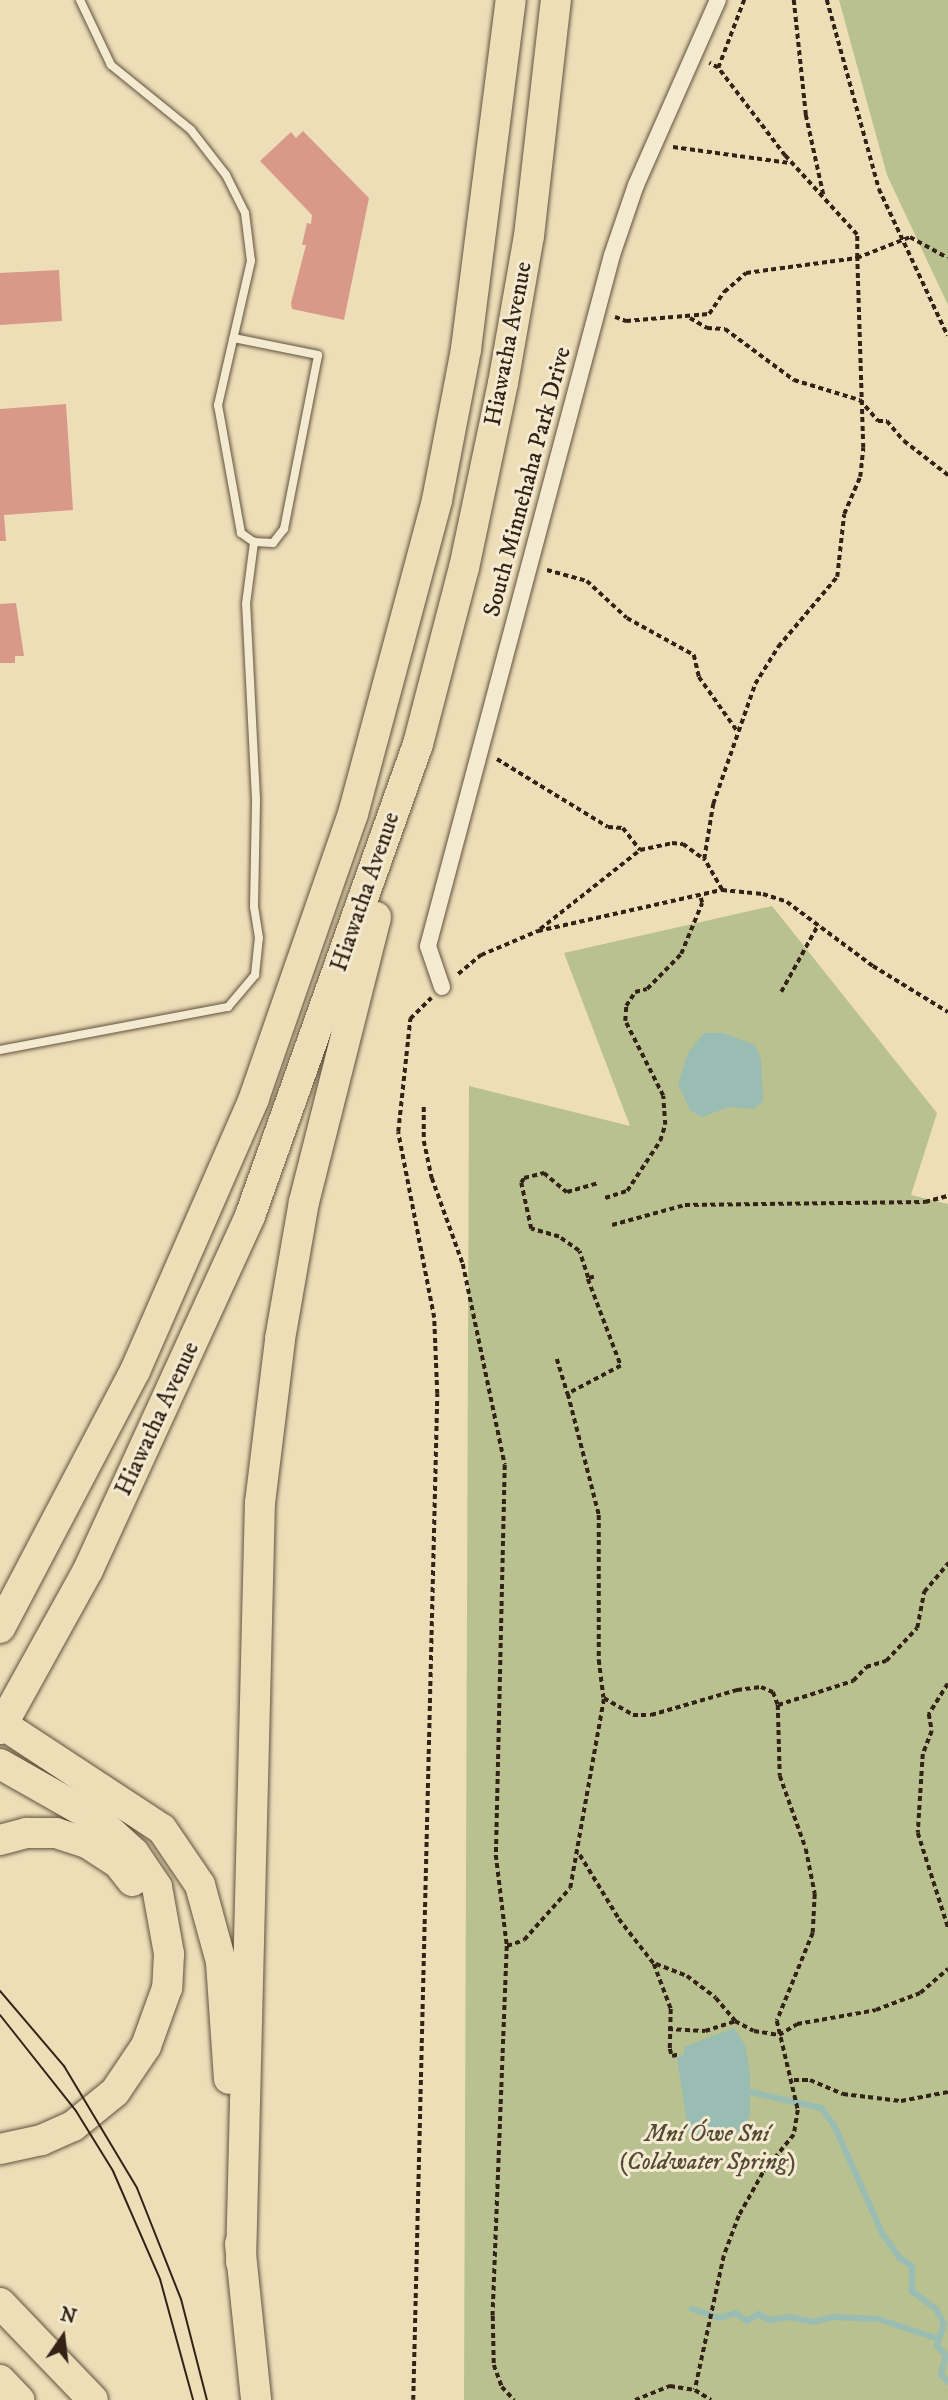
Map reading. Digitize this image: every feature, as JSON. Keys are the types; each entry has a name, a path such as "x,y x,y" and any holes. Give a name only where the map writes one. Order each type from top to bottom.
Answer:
{"highway":[{"name":"Hiawatha Avenue","path":"0,1628 135,1371 249,1110 353,814 437,500 466,349 511,0"},
{"name":"Hiawatha Avenue","path":"1,1727 88,1570 250,1216 418,744 464,568 503,383 529,236 556,0"},
{"path":"241,2262 260,1503 280,1339 304,1202 418,744"},
{"path":"1,1727 162,1829 200,1885 221,1962 241,2262 256,2400"},
{"path":"0,1764 97,1819 134,1853 158,1887 165,1926 167,1988 146,2046 115,2092 73,2126 41,2140 0,2149"},
{"path":"0,1840 26,1833 56,1833 87,1843 118,1863 165,1926"},
{"path":"0,2303 93,2400"},
{"path":"0,2380 19,2400"},
{"path":"0,2396 5,2400"}],"street":[{"name":"South Minnehaha Park Drive","path":"442,987 428,946 612,255 636,185 718,0"}],"lane":[{"path":"80,0 111,65 191,130 226,175 245,214 251,261 218,405 241,533 254,542 273,543 284,529 318,355 234,338"},
{"path":"0,1050 228,1007 244,993 255,975 259,938 254,906 256,799 246,604 254,542"}],"path":[{"path":"718,68 744,0"},
{"path":"794,0 806,115 824,197"},
{"path":"827,0 879,189 948,337"},
{"path":"704,859 713,804 755,684 772,656 837,577 844,514 862,468 857,235 792,163 713,65"},
{"path":"675,147 792,163"},
{"path":"615,317 626,321 709,314 724,292 746,273 857,258 911,237 948,257"},
{"path":"688,317 707,328 724,329 794,380 860,400 878,421 887,421 904,441 948,475"},
{"path":"553,572 587,581 627,618 694,655 699,677 738,732"},
{"path":"505,762 608,827 623,828 640,850"},
{"path":"538,931 640,850 683,844 704,859 722,890"},
{"path":"413,2400 437,1394 435,1318 398,1132 410,1018 481,955 538,931 722,890 763,894 787,902 873,966 948,1012"},
{"path":"606,1198 627,1191 660,1141 665,1125 663,1096 625,1021 626,1006 635,992 647,989 681,954 702,903 700,896"},
{"path":"781,992 818,925"},
{"path":"424,1107 429,1165 463,1264 505,1465 496,1855 507,1946 493,2315 494,2365 502,2387 514,2400"},
{"path":"568,1394 574,1387 616,1372 621,1366 579,1251 559,1237 531,1229 521,1183 524,1178 544,1174 567,1192 598,1183"},
{"path":"612,1225 685,1205 925,1202 948,1196"},
{"path":"588,1279 594,1277"},
{"path":"507,1946 524,1940 549,1917 570,1888 579,1854 604,1698 599,1660 599,1515 557,1359"},
{"path":"778,1705 853,1681 866,1667 886,1661 917,1628 925,1592 948,1563"},
{"path":"948,1684 929,1714 932,1731 923,1754 918,1833 948,1927"},
{"path":"604,1698 633,1716 651,1715 761,1687 773,1692 778,1705 780,1776 812,1872 816,1915 813,1933 779,2008 779,2035 793,2080 798,2110 794,2135 764,2173 739,2216 724,2256 695,2390"},
{"path":"579,1854 619,1919 654,1964 671,2009 668,2029 672,2056 680,2054"},
{"path":"654,1964 687,1976 716,1998 735,2021 779,2035 797,2024 876,2010 920,1993 948,1969"},
{"path":"668,2029 705,2031 735,2021"},
{"path":"793,2080 810,2080 843,2094 901,2101 948,2092"},
{"path":"635,2400 670,2386 695,2390 711,2400"}],"green space":[{"path":"839,0 948,0 948,305 887,175"},
{"name":"Mní Ówe Sní (Coldwater Spring)","path":"772,906 937,1113 911,1195 948,1204 948,2400 464,2400 469,1086 630,1126 564,953"}],"water":[{"path":"704,1033 723,1033 755,1045 761,1060 763,1101 754,1109 729,1107 702,1117 690,1110 678,1084 688,1053"},
{"path":"734,2028 745,2045 750,2073 750,2116 740,2131 689,2136 677,2058 684,2054 684,2047"}],"building":[{"path":"303,131 369,198 344,320 292,309 291,303 306,245 302,245 307,223 311,224 312,215 260,161 291,132 296,138"},
{"path":"59,270 62,321 0,325 0,273"},
{"path":"66,404 73,510 4,515 6,541 0,541 0,409"},
{"path":"16,603 24,656 15,656 15,663 0,663 0,604"}],"waterway":[{"path":"750,2092 821,2108 834,2125 882,2233 899,2257 912,2266 912,2291 936,2309 944,2324 937,2346 946,2355 941,2374 948,2382"},
{"path":"692,2309 720,2318 735,2313 747,2321 758,2314 769,2320 790,2317 813,2322 833,2317 878,2319 939,2339"}],"tram line":[{"path":"0,1991 64,2066 137,2188 181,2299 207,2400"},
{"path":"0,2015 76,2111 113,2171 160,2279 193,2400"}]}
